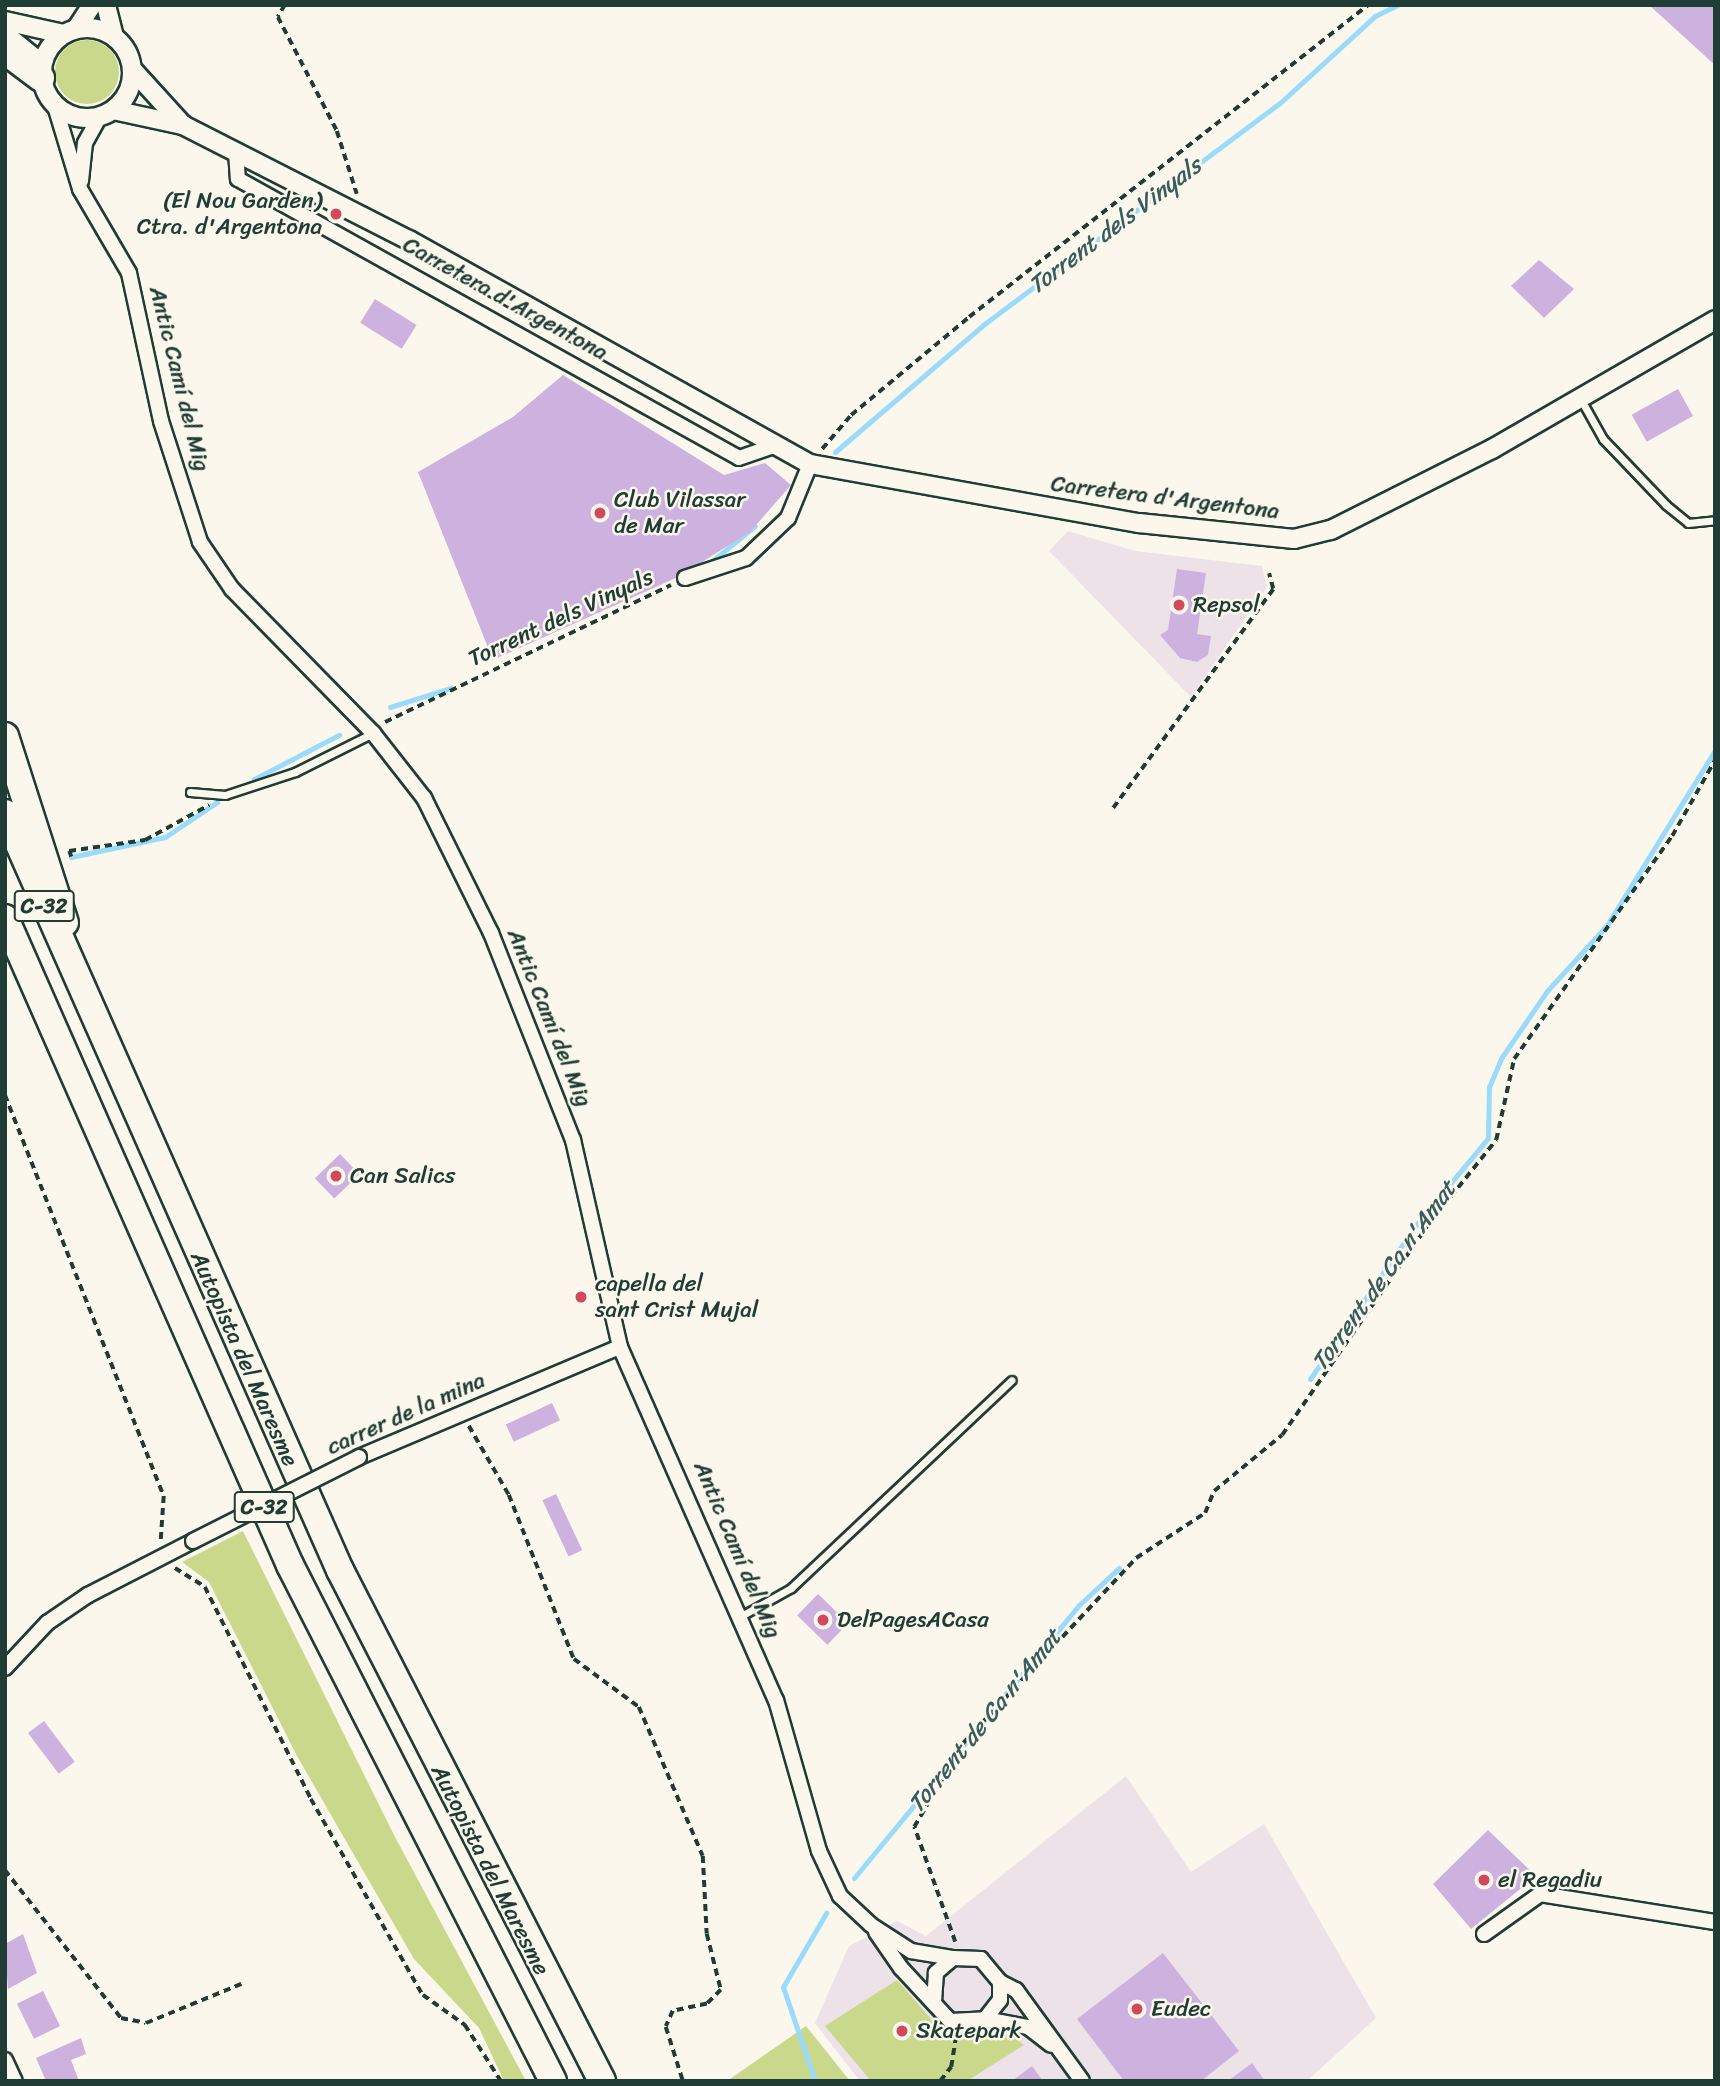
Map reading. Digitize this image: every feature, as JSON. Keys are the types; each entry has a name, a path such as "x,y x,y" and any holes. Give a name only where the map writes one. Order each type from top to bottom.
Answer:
{"highway":[{"path":"5,51 42,71"},
{"path":"5,736 55,882 83,999"},
{"name":"Autopista del Maresme","path":"5,813 83,999 340,1570 602,2081"},
{"name":"Autopista del Maresme","path":"5,918 290,1565 553,2081"}],"street":[{"path":"42,71 92,5"},
{"path":"80,189 85,142 107,113 128,92 132,69 114,36 106,5"},
{"path":"5,22 114,36"},
{"path":"5,34 42,71 55,106 76,117 107,113"},
{"name":"Carretera d'Argentona","path":"132,69 183,125"},
{"name":"Antic Camí del Mig","path":"55,106 80,189 129,273 160,421 200,542 284,647 373,733 425,798 538,1041 587,1193 621,1347 776,1700 819,1852 840,1895 871,1925 934,2003"},
{"name":"Carretera d'Argentona","path":"107,113 183,125 362,216 810,464 1127,521 1294,538 1377,508 1715,320"},
{"name":"Carretera d'Argentona","path":"236,152 238,179 739,458 774,446"},
{"path":"685,578 746,558 788,518 810,464"},
{"name":"carrer de la mina","path":"5,1668 47,1623 160,1557 359,1457 621,1347"},
{"path":"1484,1934 1540,1894 1715,1922"},
{"name":"Antic Camí del Mig","path":"871,1925 911,1951 959,1957"},
{"path":"1061,2053 1028,2027 985,2020 950,2021 934,2003 936,1973 959,1957 986,1962 1000,1982 1016,1990 1082,2081"},
{"path":"985,2020 1000,2000 1000,1982"},
{"path":"5,2060 15,2081"}],"lane":[{"path":"1580,397 1603,439 1666,505 1688,523 1715,520"},
{"path":"190,792 219,795 295,772 373,733"},
{"path":"741,1616 791,1588 1012,1380"}],"path":[{"path":"285,5 278,17 337,131 362,216"},
{"path":"810,464 851,415 969,317 1368,5"},
{"path":"1113,808 1273,589 1269,573"},
{"name":"Torrent dels Vinyals","path":"373,733 397,712 685,578"},
{"path":"959,1957 938,1907 914,1827 964,1742 1136,1558 1206,1513 1214,1491 1282,1435 1428,1225 1496,1140 1514,1059 1672,835 1715,760"},
{"path":"71,857 69,851 145,840 219,795"},
{"path":"5,1095 164,1496 160,1557 205,1587 311,1799 423,1995 465,2025 501,2081"},
{"path":"462,1413 509,1495 574,1659 639,1707 703,1856 707,1934 721,1990 708,2004 673,2011 666,2027 682,2081"},
{"path":"5,1870 121,2018 146,2023 241,1984"},
{"path":"940,2081 959,2044 950,2021"}],"shaded area":[{"name":"Repsol","path":"1068,531 1135,551 1262,566 1267,587 1191,697 1049,551"},
{"path":"1126,1776 1191,1872 1264,1824 1376,2018 1307,2081 860,2081 815,2023 849,1946 897,1921 926,1936"}],"green space":[{"path":"81,40 93,40 110,49 117,60 117,84 110,95 93,104 81,104 69,99 60,90 55,78 55,66 60,54 69,45"},
{"path":"243,1531 395,1837 526,2081 504,2081 479,2028 414,1959 297,1756 209,1582 182,1562"},
{"name":"Skatepark","path":"897,1980 938,2027 1012,2036 1024,2045 967,2081 871,2081 825,2026"},
{"path":"806,2026 850,2081 727,2081"}],"building":[{"path":"1649,5 1715,5 1715,65"},
{"path":"1539,260 1574,289 1544,318 1511,286"},
{"path":"375,299 417,325 402,349 360,323"},
{"name":"Club Vilassar de Mar","path":"563,375 724,475 765,463 791,485 750,532 678,577 493,660 418,472 513,417"},
{"path":"1678,389 1693,416 1647,442 1632,415"},
{"path":"1177,569 1206,573 1197,634 1211,636 1208,655 1197,662 1180,658 1160,635 1168,630"},
{"name":"Can Salics","path":"340,1154 359,1174 334,1198 315,1178"},
{"path":"552,1403 560,1420 514,1442 506,1425"},
{"path":"556,1494 582,1550 569,1557 542,1500"},
{"name":"DelPagesACasa","path":"818,1594 848,1623 827,1645 797,1616"},
{"path":"44,1721 75,1762 59,1774 28,1733"},
{"name":"el Regadiu","path":"1488,1830 1536,1876 1471,1929 1433,1884"},
{"path":"23,1934 37,1973 8,1989 5,1944"},
{"path":"1163,1953 1239,2051 1201,2081 1124,2081 1077,2019"},
{"path":"43,1991 60,2026 34,2039 17,2004"},
{"path":"81,2038 86,2054 71,2060 79,2081 46,2081 36,2058"},
{"path":"1252,2063 1265,2081 1228,2081"},
{"path":"1032,2066 1043,2081 1012,2081"}],"waterway":[{"name":"Torrent dels Vinyals","path":"835,452 983,325 1280,103 1375,16 1398,5"},
{"name":"Torrent dels Vinyals","path":"706,566 755,526"},
{"name":"Torrent dels Vinyals","path":"390,707 451,688"},
{"name":"Torrent dels Vinyals","path":"254,779 339,735"},
{"name":"Torrent de Ca n'Amat","path":"1310,1379 1415,1226 1488,1138 1489,1087 1502,1057 1547,991 1607,925 1715,750"},
{"name":"Torrent dels Vinyals","path":"71,857 165,837 217,802"},
{"name":"Torrent de Ca n'Amat","path":"854,1878 1078,1606 1119,1568"},
{"name":"Torrent de Ca n'Amat","path":"815,2081 783,1987 826,1913"}],"place":[{"name":"(El Nou Garden) Ctra. d'Argentona","path":"336,214"},
{"name":"Club Vilassar de Mar","path":"600,513"},
{"name":"Repsol","path":"1179,605"},
{"name":"Can Salics","path":"336,1176"},
{"name":"capella del sant Crist Mujal","path":"581,1297"},
{"name":"DelPagesACasa","path":"823,1620"},
{"name":"el Regadiu","path":"1484,1880"},
{"name":"Eudec","path":"1137,2009"},
{"name":"Skatepark","path":"902,2031"}]}
